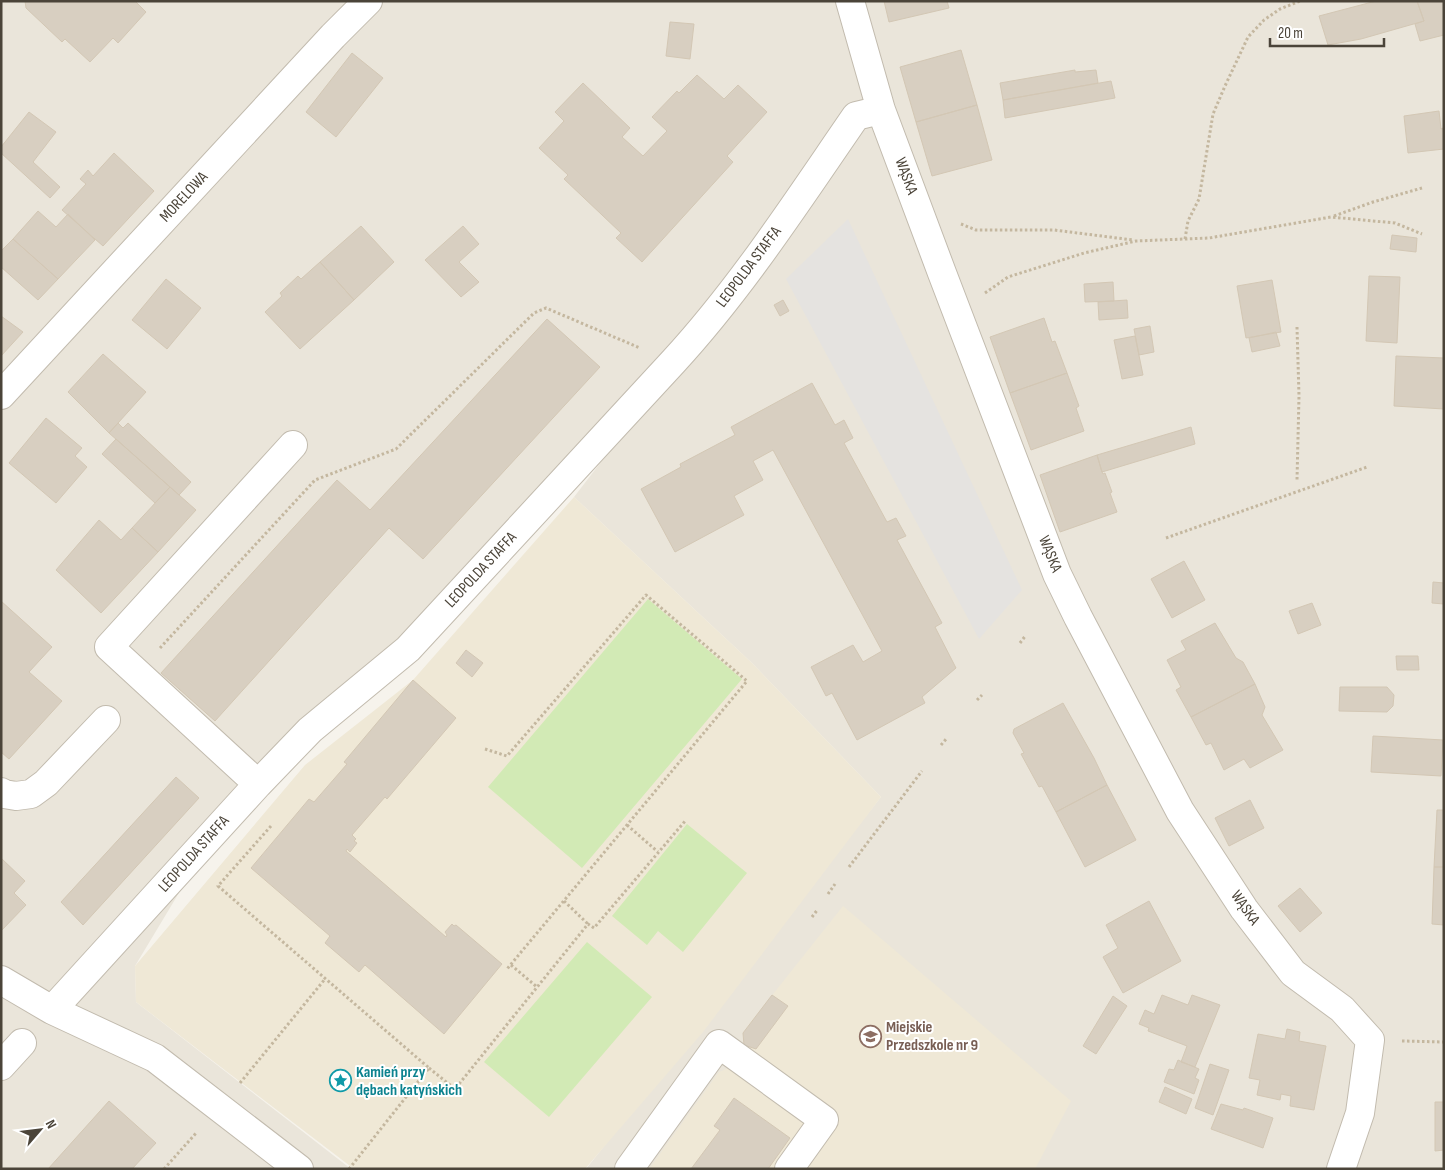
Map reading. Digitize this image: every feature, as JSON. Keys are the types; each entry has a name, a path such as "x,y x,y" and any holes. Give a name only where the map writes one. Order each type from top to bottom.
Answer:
{"street":[{"name":"MORELOWA","path":"1,394 368,1"},
{"name":"WĄSKA","path":"850,1 881,110 1057,574 1078,617 1180,811 1244,909 1293,973 1383,1040"},
{"name":"LEOPOLDA STAFFA","path":"52,1010 258,784 310,730 408,649 703,330 776,231 856,116 881,110"},
{"path":"258,784 109,647 293,445"},
{"path":"1,792 16,796 31,794 46,783 106,720"},
{"path":"1,980 52,1010 155,1058 298,1169"},
{"path":"1341,1169 1383,1040"},
{"path":"1,1066 22,1043"},
{"path":"629,1169 719,1044 824,1120 789,1169"}],"path":[{"path":"1185,239 1188,221 1199,199 1213,114 1228,78 1248,37 1264,20 1280,9 1300,1"},
{"path":"958,223 976,230 1054,230 1136,240 1209,238 1331,217 1373,202 1422,188"},
{"path":"1331,217 1395,223 1422,234"},
{"path":"982,295 1008,277 1084,253 1136,240"},
{"path":"137,673 315,480 396,449 534,313 546,308 673,362"},
{"path":"1296,327 1300,396 1297,480"},
{"path":"1166,538 1367,467"},
{"path":"485,750 507,756 646,595 747,681 507,969"},
{"path":"1020,643 1026,635"},
{"path":"977,700 982,694"},
{"path":"942,745 947,738"},
{"path":"849,867 922,771"},
{"path":"564,901 594,928 686,820"},
{"path":"627,825 658,852"},
{"path":"271,826 218,886 455,1089 588,924"},
{"path":"828,894 835,884"},
{"path":"812,917 818,908"},
{"path":"511,965 537,987"},
{"path":"235,1088 325,979"},
{"path":"1383,1040 1444,1042"},
{"path":"349,1169 429,1068"},
{"path":"164,1169 201,1128"}],"shaded area":[{"path":"1,1 1444,1 1444,1169 586,1169 881,797 752,663 574,497 703,330 408,649 218,828 135,966 136,1002 351,1169 1,1169"},
{"path":"848,219 1022,590 979,639 786,279"},
{"path":"574,497 752,663 881,797 703,1032 585,1169 354,1169 136,1002 135,966 305,765 413,680"},
{"name":"Miejskie Przedszkole nr 9","path":"843,906 1071,1101 1035,1169 649,1169 719,1072 730,1067 744,1048 747,1027"}],"green space":[{"path":"648,599 742,679 582,868 488,787"},
{"path":"687,824 747,873 683,952 658,931 647,945 612,916"},
{"path":"587,942 652,997 549,1117 484,1062"}],"building":[{"path":"25,1 135,1 146,12 118,43 113,38 90,62 65,39 62,42 26,8"},
{"path":"884,1 947,1 949,8 889,22"},
{"path":"1376,1 1417,1 1424,21 1361,39 1328,45 1319,16"},
{"path":"1417,1 1444,1 1444,35 1420,41 1415,24 1424,21"},
{"path":"670,22 694,24 690,59 666,56"},
{"path":"961,50 977,105 916,122 900,67"},
{"path":"352,53 383,78 336,137 306,112"},
{"path":"1075,70 1075,72 1096,70 1098,83 1003,100 1000,83"},
{"path":"697,75 724,99 738,85 767,112 727,156 733,162 642,262 616,238 621,233 564,179 568,175 539,148 564,121 555,112 583,83 630,128 622,137 643,156 667,131 652,117 677,91 679,93"},
{"path":"1111,81 1115,98 1005,118 1003,100"},
{"path":"977,105 992,160 932,176 916,122"},
{"path":"1439,111 1441,129 1443,128 1444,149 1408,153 1404,116"},
{"path":"29,112 56,132 33,162 60,187 50,198 1,153 1,147"},
{"path":"114,153 154,191 103,246 62,210 86,184 80,179 88,170 93,176"},
{"path":"38,211 56,227 68,214 95,240 58,279 13,239"},
{"path":"361,226 394,262 354,300 320,262"},
{"path":"463,226 479,244 459,262 479,282 461,297 425,260"},
{"path":"1392,235 1417,238 1416,252 1390,249"},
{"path":"13,239 58,279 38,300 1,267 1,251"},
{"path":"320,262 354,300 300,349 265,312 282,296 280,293 298,276 301,279"},
{"path":"1369,276 1400,277 1397,343 1366,341"},
{"path":"166,279 201,308 167,349 132,320"},
{"path":"1272,280 1281,332 1246,338 1237,286"},
{"path":"1113,282 1114,301 1085,302 1084,284"},
{"path":"783,300 789,311 780,316 774,305"},
{"path":"1127,300 1128,318 1099,320 1098,302"},
{"path":"1,316 23,332 1,356"},
{"path":"1044,318 1052,342 1055,341 1067,373 1010,393 990,337"},
{"path":"547,319 600,367 423,559 389,528 215,721 161,673 337,480 370,510"},
{"path":"1150,326 1154,352 1139,355 1134,329"},
{"path":"1276,332 1280,346 1252,352 1249,338"},
{"path":"1135,336 1143,375 1122,379 1114,340"},
{"path":"103,354 146,392 109,433 68,392"},
{"path":"1396,356 1444,358 1444,409 1394,406"},
{"path":"1067,373 1079,406 1076,408 1084,431 1031,450 1010,393"},
{"path":"812,383 835,425 844,420 853,438 844,443 887,522 896,518 906,536 897,540 942,623 935,627 956,668 922,697 925,703 857,740 832,693 826,696 811,667 853,645 863,662 882,651 773,450 753,461 763,480 734,496 744,515 675,552 641,489 681,467 680,464 735,435 731,427"},
{"path":"46,418 82,448 75,456 87,467 56,503 9,463"},
{"path":"118,423 123,428 128,423 191,482 179,495 109,433"},
{"path":"1191,427 1195,444 1102,472 1097,455"},
{"path":"116,439 170,487 155,503 102,454"},
{"path":"1097,455 1102,472 1103,474 1105,473 1112,492 1110,493 1117,512 1060,532 1040,475"},
{"path":"170,487 196,510 158,552 132,528"},
{"path":"99,520 121,540 132,528 158,552 101,613 56,570"},
{"path":"1184,561 1205,600 1172,618 1151,579"},
{"path":"1433,582 1444,583 1444,604 1432,603"},
{"path":"1,601 52,647 29,672 62,701 9,759 1,752"},
{"path":"1312,603 1321,625 1298,634 1289,611"},
{"path":"1215,623 1236,658 1243,662 1255,684 1191,717 1176,690 1181,687 1167,660 1186,650 1181,641"},
{"path":"466,650 483,663 472,677 456,663"},
{"path":"1396,656 1418,656 1419,670 1397,670"},
{"path":"413,680 456,718 387,799 385,797 352,835 357,843 350,852 347,849 346,851 446,937 445,932 452,924 456,925 502,964 444,1034 365,965 359,972 325,943 330,936 251,868 309,799 314,802 347,764 344,762"},
{"path":"1255,684 1265,707 1262,715 1283,750 1250,768 1244,759 1224,770 1211,743 1206,745 1191,717"},
{"path":"1340,687 1387,687 1394,695 1393,706 1387,712 1339,711"},
{"path":"1063,703 1107,785 1056,812 1042,786 1039,787 1021,754 1024,753 1013,733 1014,729"},
{"path":"1373,736 1443,740 1441,776 1371,772"},
{"path":"176,777 199,798 83,925 61,902"},
{"path":"1107,785 1136,840 1085,867 1056,812"},
{"path":"1250,800 1264,828 1229,846 1215,818"},
{"path":"1437,810 1444,810 1444,867 1434,867"},
{"path":"1,858 25,881 14,893 26,905 1,931"},
{"path":"1434,867 1444,867 1444,925 1432,924"},
{"path":"1300,888 1322,913 1300,932 1278,906"},
{"path":"1149,901 1181,961 1123,993 1103,957 1118,948 1106,925"},
{"path":"772,995 788,1006 756,1049 744,1045 743,1033"},
{"path":"1162,995 1188,1005 1192,995 1220,1005 1195,1067 1181,1062 1187,1046 1148,1031 1149,1028 1139,1024 1145,1010 1154,1014"},
{"path":"1113,996 1127,1006 1096,1054 1083,1046"},
{"path":"1287,1029 1300,1032 1299,1041 1326,1046 1314,1110 1290,1106 1291,1096 1281,1094 1280,1100 1257,1095 1260,1080 1249,1078 1258,1034 1285,1039"},
{"path":"1178,1060 1199,1069 1195,1078 1199,1080 1194,1094 1164,1082 1169,1069 1174,1070"},
{"path":"1210,1064 1229,1070 1213,1115 1195,1108"},
{"path":"1165,1087 1192,1099 1186,1114 1159,1102"},
{"path":"734,1098 790,1138 768,1169 691,1169 720,1130 714,1126"},
{"path":"109,1101 156,1143 132,1169 48,1169"},
{"path":"1435,1102 1444,1102 1444,1150 1435,1151"},
{"path":"1221,1104 1243,1110 1244,1108 1273,1118 1263,1148 1211,1129"}],"place":[{"name":"Miejskie Przedszkole nr 9","path":"870,1036"},
{"name":"Kamień przy dębach katyńskich","path":"340,1081"}]}
